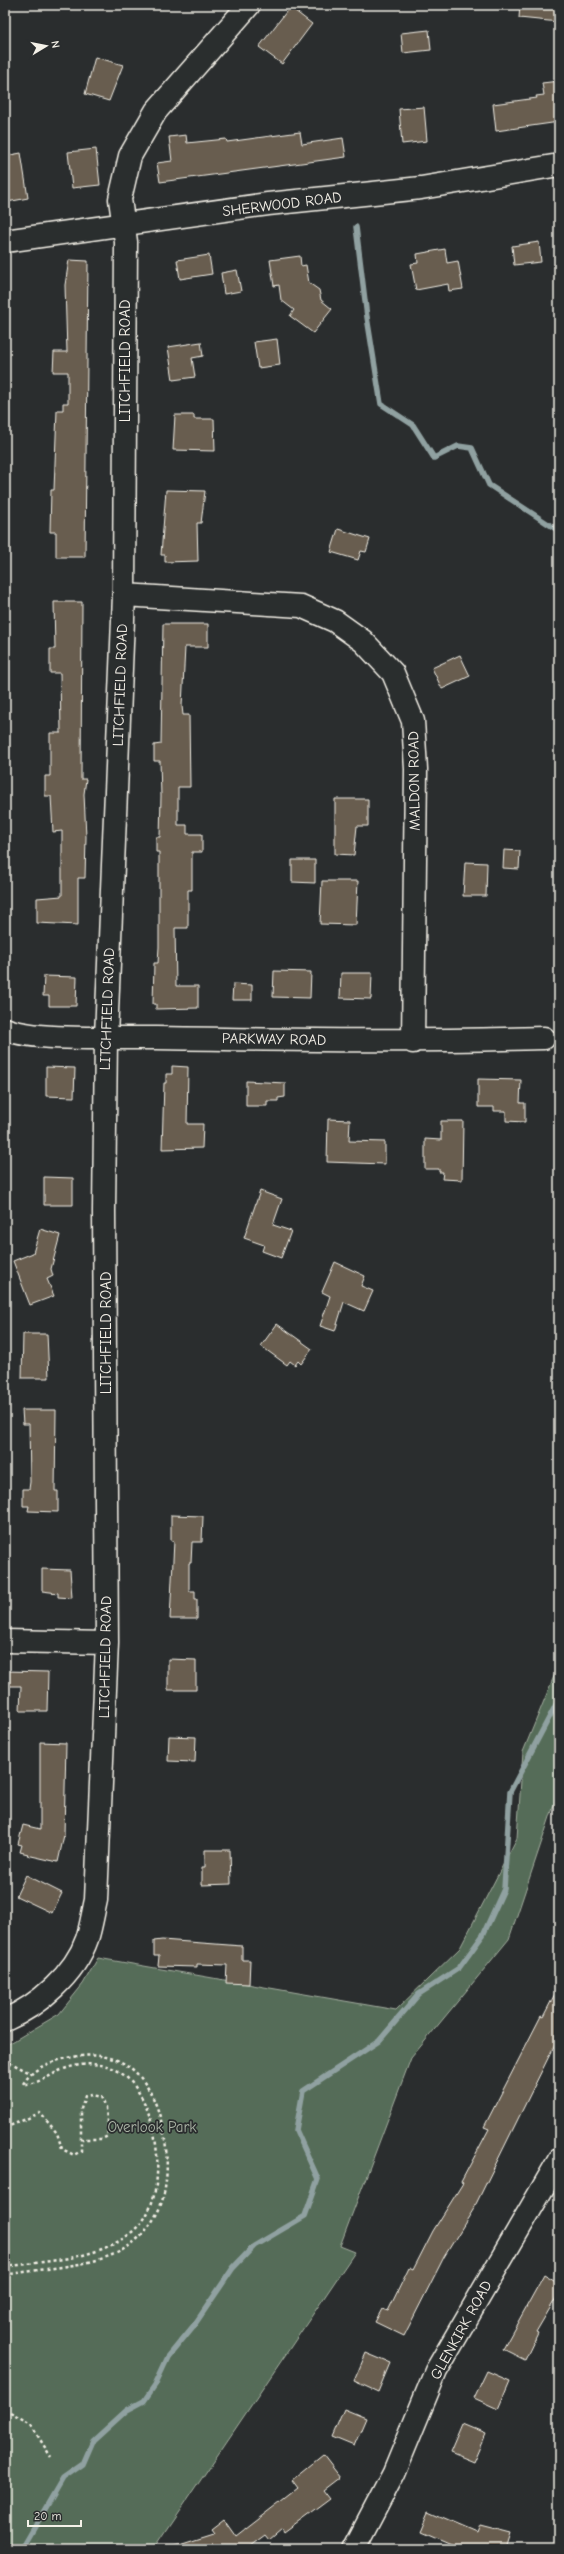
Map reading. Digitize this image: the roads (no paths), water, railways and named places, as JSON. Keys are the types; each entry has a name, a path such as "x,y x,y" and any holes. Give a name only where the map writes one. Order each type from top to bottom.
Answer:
{"street":[{"name":"LITCHFIELD ROAD","path":"5,2020 40,1999 63,1976 87,1940 96,1900 107,1643 104,1211 106,1037 124,595 126,242 120,199 124,172 130,156 143,131 168,96 249,5"},
{"name":"SHERWOOD ROAD","path":"5,241 268,204 422,188 559,165"},
{"name":"MALDON ROAD","path":"124,595 301,606 335,621 363,641 393,673 413,721 416,769 413,1042"},
{"name":"PARKWAY ROAD","path":"5,1029 42,1036 413,1042 544,1038"},
{"path":"5,1641 107,1643"},
{"name":"GLENKIRK ROAD","path":"354,2549 394,2473 436,2371 559,2160"}],"waterway":[{"path":"356,227 367,317 381,404 413,425 434,458 458,446 472,448 489,485 559,531"},
{"path":"22,2549 63,2478 83,2464 93,2441 127,2410 144,2401 155,2385 168,2357 195,2324 233,2268 254,2246 305,2216 318,2179 296,2130 303,2091 379,2041 419,1994 459,1968 483,1935 504,1889 510,1792 559,1699"}],"park label":[{"name":"Overlook Park","path":"152,2127"}]}
